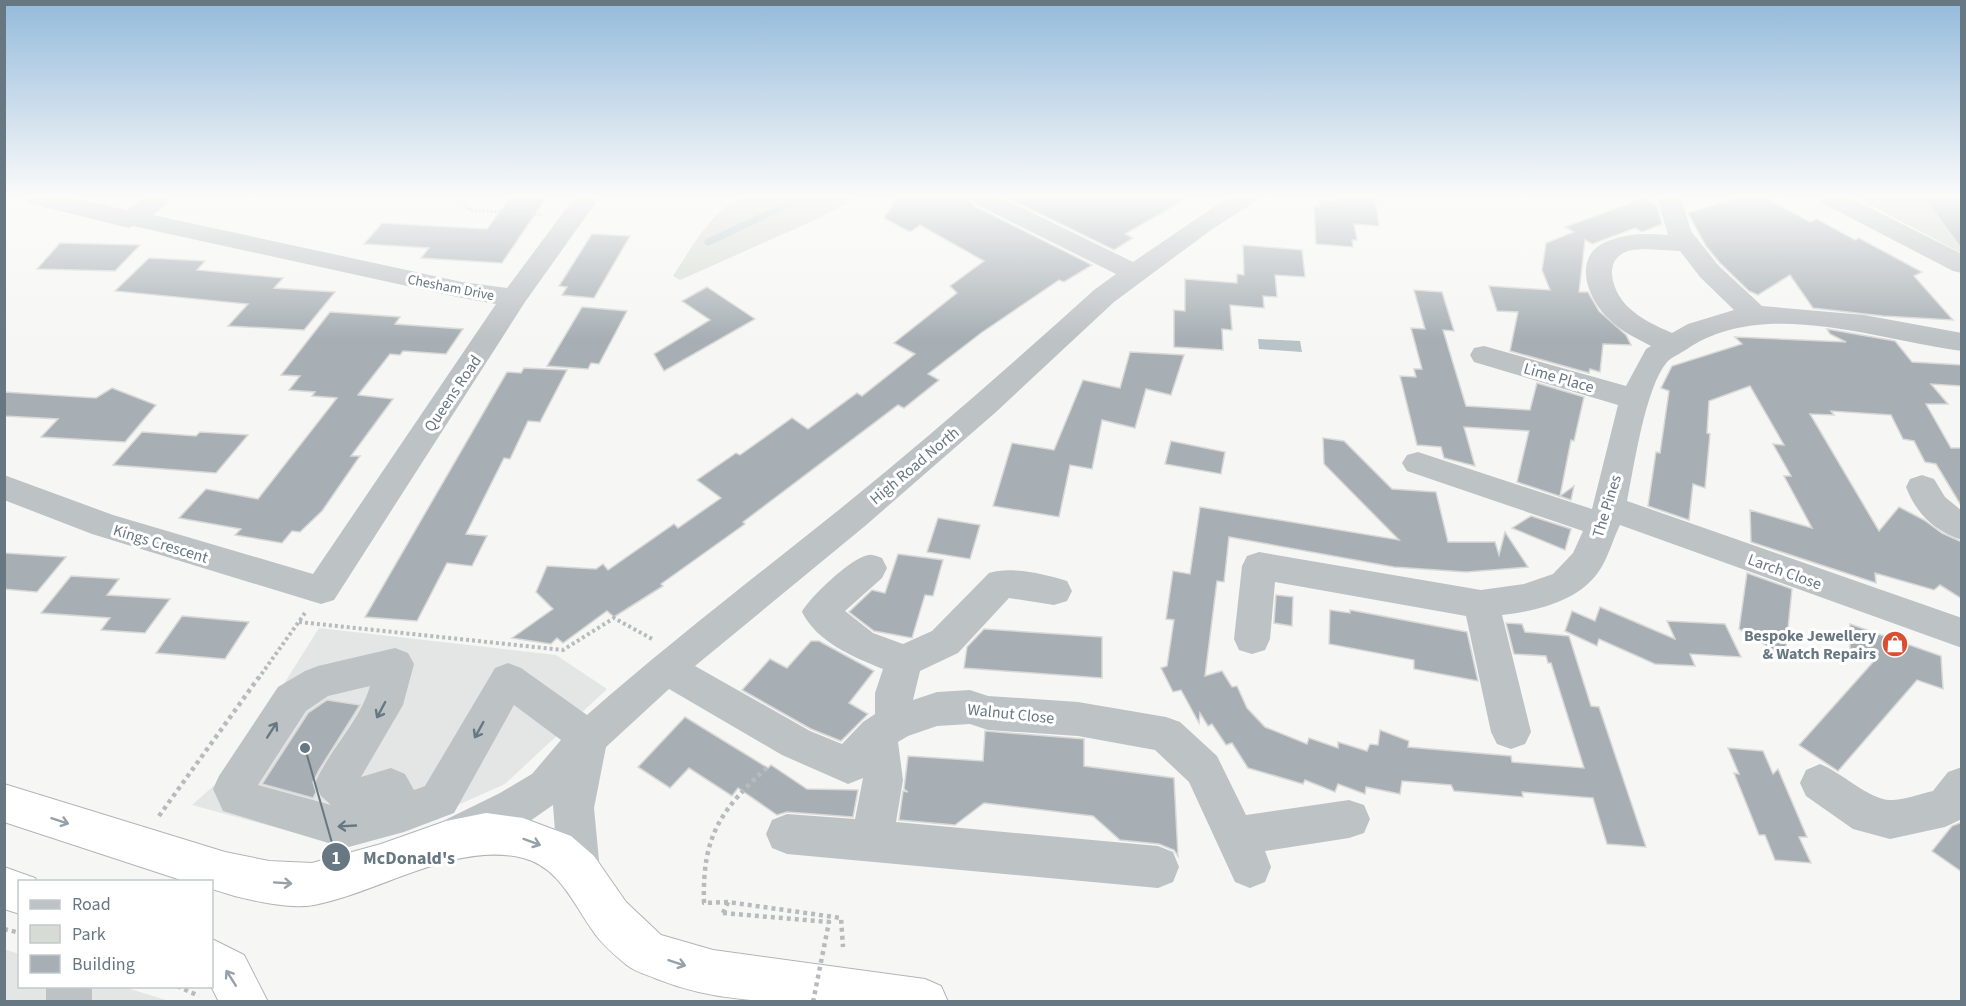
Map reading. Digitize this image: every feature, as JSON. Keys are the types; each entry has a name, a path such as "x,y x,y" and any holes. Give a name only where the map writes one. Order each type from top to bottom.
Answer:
{"highway":[{"path":"4,803 225,873 269,882 312,884 381,865 446,841 486,833 523,838 556,850 579,871 610,918 646,951 679,965 785,984 925,1002"},
{"path":"213,963 228,971 245,1002"}],"street":[{"name":"Chesham Drive","path":"248,245 462,290 514,298"},
{"name":"Queens Road","path":"321,590 514,298 552,245"},
{"path":"1077,245 1134,273"},
{"name":"High Road North","path":"446,841 515,807 546,787 588,738 673,661 853,517 985,405 1104,296 1175,245"},
{"path":"1618,245 1609,249 1600,259 1598,272 1601,288 1612,306 1624,319 1672,345"},
{"path":"1689,245 1709,271 1755,315"},
{"path":"1923,245 1962,265"},
{"name":"The Pines","path":"1252,639 1259,566 1481,604 1525,598 1566,584 1587,561 1606,516 1634,399 1656,356 1698,330 1721,322 1755,315 1831,319 1962,342"},
{"name":"Lime Place","path":"1484,355 1634,399"},
{"name":"Larch Close","path":"1418,464 1606,516 1961,635"},
{"name":"Kings Crescent","path":"4,487 104,525 321,590"},
{"path":"1922,487 1927,502 1946,519 1962,527"},
{"path":"870,568 820,612 860,644 904,661 945,642 1001,582 1054,591"},
{"path":"1481,604 1511,732"},
{"name":"Walnut Close","path":"673,661 796,743 848,766 886,729 937,709 970,707 988,713 1078,719 1166,734 1203,769 1243,852 1349,819"},
{"path":"873,840 883,780 886,729 904,661"},
{"path":"398,800 345,828 237,798 233,789 292,699 318,682 395,664 384,705 335,783 354,798 439,800 508,679 588,738 573,808 579,871"},
{"path":"1820,783 1868,815 1890,820 1953,796"},
{"path":"787,834 1158,867"}],"path":[{"path":"157,819 321,590"},
{"path":"299,622 563,650 614,618 673,661"},
{"path":"796,743 742,788 713,829 702,878 704,903 728,902 842,918 843,947"},
{"path":"728,902 723,913 829,922 813,1002"},
{"path":"179,988 198,996 203,1002"}],"shaded area":[{"path":"1258,339 1300,341 1302,352 1259,349"},
{"path":"319,628 556,655 607,689 505,784 422,821 344,846 192,805 227,774"},
{"path":"4,949 18,954 18,988 127,988 169,1001 5,1001"}],"green space":[{"path":"693,245 759,245 680,280 673,276"},
{"path":"1946,245 1961,245 1961,253"}],"building":[{"path":"58,245 140,245 115,271 37,269"},
{"path":"379,245 514,245 502,263 421,258 429,248"},
{"path":"585,245 625,245 594,298 562,295 567,287 559,286"},
{"path":"955,245 1052,245 1092,265 1064,282 1059,280 981,333 928,374 939,380 904,408 898,405 743,522 745,524 661,584 663,586 614,617 607,611 563,643 557,638 551,644 512,638 553,609 536,592 547,566 596,569 603,564 608,570 674,524 678,528 721,498 697,480 736,453 740,455 792,418 808,429 857,393 862,396 915,354 894,343 957,293 950,286 984,261"},
{"path":"1104,245 1122,245 1114,250"},
{"path":"1243,245 1302,250 1305,277 1275,275 1277,297 1263,296 1264,308 1230,305 1232,330 1222,329 1223,350 1174,347 1174,310 1185,311 1185,279 1237,283 1237,274 1244,275"},
{"path":"1328,245 1353,245 1353,247"},
{"path":"1546,245 1584,245 1579,292 1588,292 1599,311 1626,335 1631,345 1603,344 1600,372 1590,369 1589,373 1510,351 1518,312 1497,311 1489,286 1550,290 1542,270"},
{"path":"1872,245 1922,272 1914,276 1953,320 1883,316 1813,308 1790,275 1758,295 1749,291 1706,246"},
{"path":"149,258 205,261 197,270 283,278 274,288 335,292 304,330 228,326 248,304 115,291"},
{"path":"707,287 755,319 664,371 654,354 710,320 682,301"},
{"path":"1414,290 1442,292 1454,331 1443,330 1466,406 1530,410 1537,383 1584,397 1574,441 1571,440 1560,496 1574,486 1571,500 1517,482 1529,431 1464,427 1475,466 1444,458 1441,447 1417,445 1400,376 1416,377 1414,369 1422,369 1411,328 1425,329"},
{"path":"582,307 627,311 599,364 591,363 588,369 547,366"},
{"path":"330,312 400,317 395,324 463,329 446,354 403,351 400,355 390,354 358,395 393,399 351,456 360,456 322,511 300,532 292,531 282,543 235,535 241,529 179,518 206,489 258,499 337,398 312,396 315,392 289,390 300,376 281,375"},
{"path":"1827,329 1895,341 1912,362 1962,365 1962,386 1931,384 1948,404 1926,404 1951,448 1962,448 1962,507 1936,464 1925,462 1914,441 1903,439 1891,415 1831,411 1834,415 1810,414 1879,531 1899,507 1924,520 1942,533 1962,542 1962,599 1940,585 1934,590 1875,573 1876,583 1751,542 1750,510 1812,528 1784,476 1791,476 1773,444 1784,445 1750,386 1709,401 1707,433 1710,434 1705,488 1693,484 1689,520 1648,506 1656,452 1660,453 1669,391 1661,388 1672,366 1742,344 1735,337 1846,342 1830,334"},
{"path":"1130,352 1184,355 1171,395 1146,389 1135,428 1102,420 1092,469 1070,465 1059,517 993,506 1012,443 1054,450 1083,380 1120,388"},
{"path":"524,368 567,370 540,422 528,421 510,459 504,458 466,534 487,536 472,566 447,563 417,621 365,617 507,372 521,373"},
{"path":"112,388 156,405 125,442 41,437 58,419 4,416 4,392 96,398"},
{"path":"142,432 196,436 200,432 248,435 216,473 113,465"},
{"path":"1323,438 1344,441 1392,489 1436,492 1448,542 1495,542 1499,555 1505,532 1528,567 1466,572 1394,567 1229,537 1224,582 1217,581 1205,676 1222,671 1232,687 1237,686 1247,708 1265,727 1307,744 1309,738 1338,748 1338,742 1367,751 1370,744 1378,745 1380,730 1409,741 1408,747 1511,756 1512,762 1584,768 1551,663 1548,663 1546,656 1514,654 1506,623 1522,624 1525,632 1569,636 1591,706 1599,707 1646,847 1607,844 1593,798 1522,792 1523,797 1454,791 1451,785 1402,781 1400,794 1366,787 1365,794 1338,784 1335,792 1305,780 1303,784 1248,768 1232,743 1226,745 1212,724 1208,726 1200,713 1199,723 1181,690 1173,692 1161,668 1167,666 1174,620 1166,619 1173,571 1190,574 1200,507 1399,540 1324,464"},
{"path":"1171,441 1225,452 1221,474 1165,464"},
{"path":"1531,516 1571,529 1565,550 1512,528"},
{"path":"938,518 980,525 970,559 927,552"},
{"path":"4,553 66,557 37,592 4,589"},
{"path":"898,554 943,560 933,596 925,595 912,638 874,631 849,612 872,590 885,593"},
{"path":"1747,573 1792,589 1785,657 1739,629"},
{"path":"71,576 119,579 107,595 170,599 145,633 101,630 110,618 41,613"},
{"path":"1276,595 1293,597 1292,626 1274,623"},
{"path":"1600,607 1675,639 1667,621 1725,624 1741,657 1690,654 1695,666 1655,664 1599,639 1597,646 1565,631 1572,611 1595,621"},
{"path":"1330,610 1350,613 1350,610 1467,632 1478,681 1414,669 1414,660 1329,644"},
{"path":"182,616 249,622 225,659 156,653"},
{"path":"1850,624 1941,656 1943,689 1917,680 1838,771 1799,745 1874,661 1850,652"},
{"path":"984,629 1102,637 1102,678 964,668 967,647"},
{"path":"811,641 819,641 874,671 849,703 868,714 841,741 811,729 742,690 770,659 787,668"},
{"path":"327,700 360,705 319,770 313,782 316,792 313,798 262,784 308,713"},
{"path":"685,717 768,768 771,765 807,789 858,790 853,817 787,812 777,815 738,788 732,796 689,768 670,788 638,767"},
{"path":"985,731 1084,739 1084,766 1174,778 1178,856 1174,850 1159,844 1120,840 1093,816 984,803 955,825 899,820 903,791 908,792 904,789 908,756 983,761"},
{"path":"1728,748 1763,751 1773,774 1778,769 1807,837 1799,837 1811,863 1775,860 1765,835 1759,835 1734,773 1739,774"},
{"path":"1962,822 1962,872 1932,851 1952,826"}],"place":[{"name":"Bespoke Jewellery & Watch Repairs","path":"1895,644"},
{"name":"McDonald's","path":"305,748"}]}
